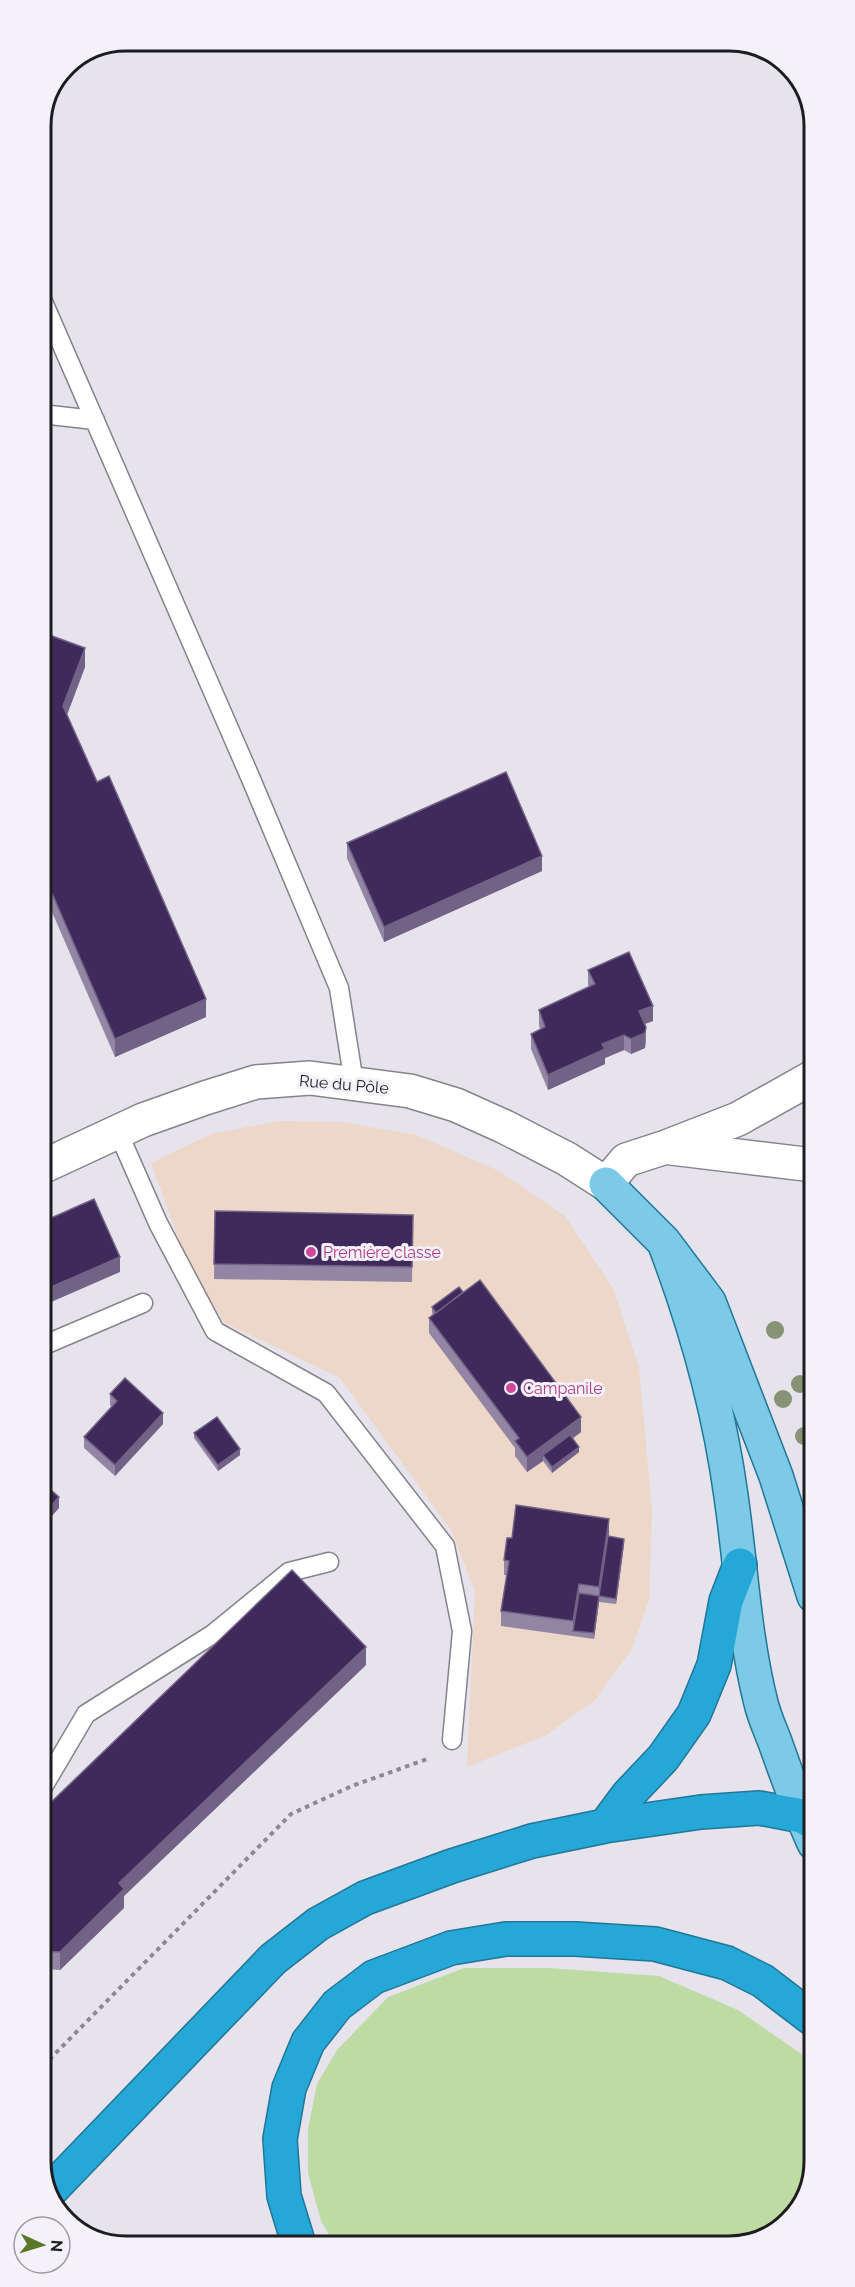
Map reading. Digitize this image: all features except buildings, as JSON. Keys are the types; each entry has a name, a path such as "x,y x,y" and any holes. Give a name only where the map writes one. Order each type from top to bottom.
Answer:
{"highway":[{"path":"605,1826 627,1795 663,1758 694,1714 714,1665 726,1601 740,1565"},
{"path":"56,2186 273,1959 318,1924 365,1898 452,1866 532,1842 605,1826 701,1812 759,1808 804,1826"},
{"path":"296,2236 284,2196 279,2139 289,2088 308,2042 337,2005 374,1977 451,1948 506,1939 575,1939 655,1944 727,1963 763,1981 804,2012"}],"main road":[{"path":"606,1184 664,1242 709,1302 776,1476 804,1564"},
{"path":"664,1242 688,1304 721,1431 751,1650 761,1704 804,1813"}],"street":[{"name":"Rue du Pôle","path":"51,1163 118,1132 205,1098 256,1082 310,1078 410,1091 456,1106 505,1127 567,1159 606,1184"},
{"path":"606,1184 626,1160 666,1148 738,1119 804,1082"},
{"path":"666,1148 804,1164"}],"lane":[{"path":"51,320 339,988 354,1083"},
{"path":"51,415 95,420"},
{"path":"118,1132 158,1222 215,1331 326,1393 445,1546 462,1631 452,1740"},
{"path":"51,1342 143,1303"},
{"path":"51,1773 86,1714 213,1634 289,1572 329,1563"}],"path":[{"path":"51,2058 291,1814 352,1786 444,1753 452,1740"}],"shaded area":[{"path":"278,1121 343,1122 416,1135 499,1171 565,1216 613,1288 639,1367 652,1511 649,1600 631,1650 595,1700 546,1735 467,1767 475,1591 451,1530 340,1378 225,1323 188,1265 151,1163 211,1134"}],"green space":[{"path":"464,1968 549,1968 659,1976 738,2010 804,2056 804,2161 796,2194 782,2214 771,2223 758,2230 729,2236 330,2236 321,2221 308,2173 308,2129 317,2084 337,2050 388,1997"}],"place":[{"name":"Première classe","path":"311,1252"},
{"name":"Campanile","path":"511,1388"}]}
